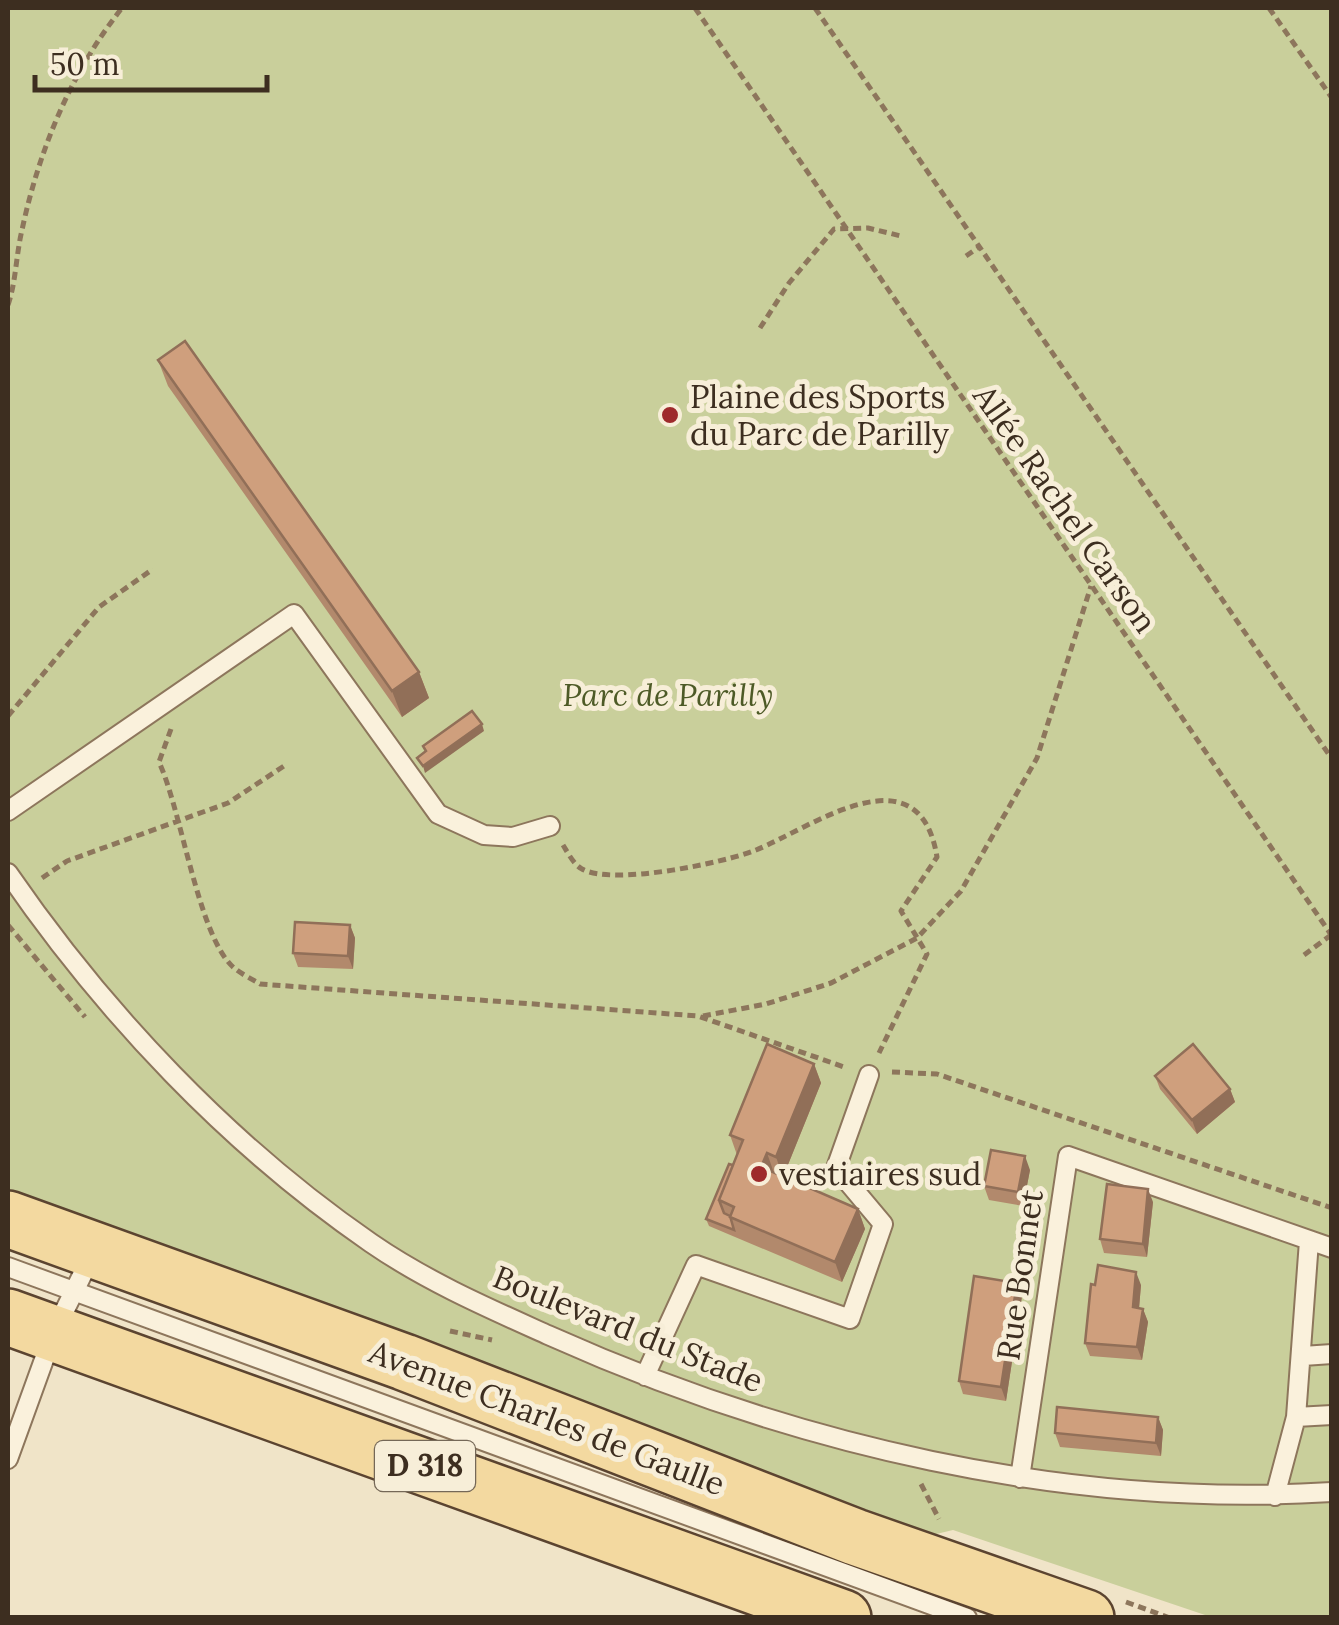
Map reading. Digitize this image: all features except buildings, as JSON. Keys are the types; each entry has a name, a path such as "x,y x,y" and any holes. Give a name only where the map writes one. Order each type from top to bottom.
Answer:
{"main road":[{"name":"Avenue Charles de Gaulle","path":"8,1220 58,1298 843,1618"},
{"name":"Avenue Charles de Gaulle","path":"58,1298 404,1362 855,1537 1086,1618"}],"lane":[{"path":"8,811 294,614 438,814 484,836 513,837 550,826"},
{"name":"Boulevard du Stade","path":"8,873 154,1051 219,1122 284,1180 374,1246 457,1293 645,1376 792,1424 1020,1478 1152,1493 1275,1496 1332,1492"},
{"path":"645,1376 696,1265 850,1318 883,1224 836,1168 868,1075"},
{"name":"Rue Bonnet","path":"1020,1478 1068,1156 1309,1241"},
{"path":"1275,1496 1296,1417 1309,1241 1332,1248"},
{"path":"8,1268 58,1298 967,1618"},
{"path":"8,1459 58,1298"},
{"path":"1303,1356 1332,1354"},
{"path":"1296,1417 1332,1415"}],"path":[{"path":"8,305 22,231 49,136 74,82 122,8"},
{"name":"Allée Rachel Carson","path":"695,8 1331,935"},
{"path":"814,8 1332,759"},
{"path":"1269,8 1332,98"},
{"path":"760,328 834,229 902,236"},
{"path":"966,256 978,247"},
{"path":"8,716 99,607 153,569"},
{"path":"190,686 159,762 181,820 212,932 232,966 260,984 698,1016 766,1004 831,983 917,938 961,891 1037,758 1091,586"},
{"path":"22,894 67,860 228,803 287,764"},
{"path":"550,826 579,868 597,874 680,870 755,850 839,807 874,800 902,805 924,819 934,836 937,858 901,912 927,954 868,1075"},
{"path":"1304,955 1331,935"},
{"path":"698,1016 868,1075 902,1071 937,1074 1332,1208"}],"green space":[{"name":"Parc de Parilly","path":"8,8 1331,8 1331,1617 1211,1617 953,1530 932,1535 648,1430 453,1349 8,1189"}],"place":[{"name":"Plaine des Sports du Parc de Parilly","path":"670,415"},
{"name":"vestiaires sud","path":"759,1174"}]}
